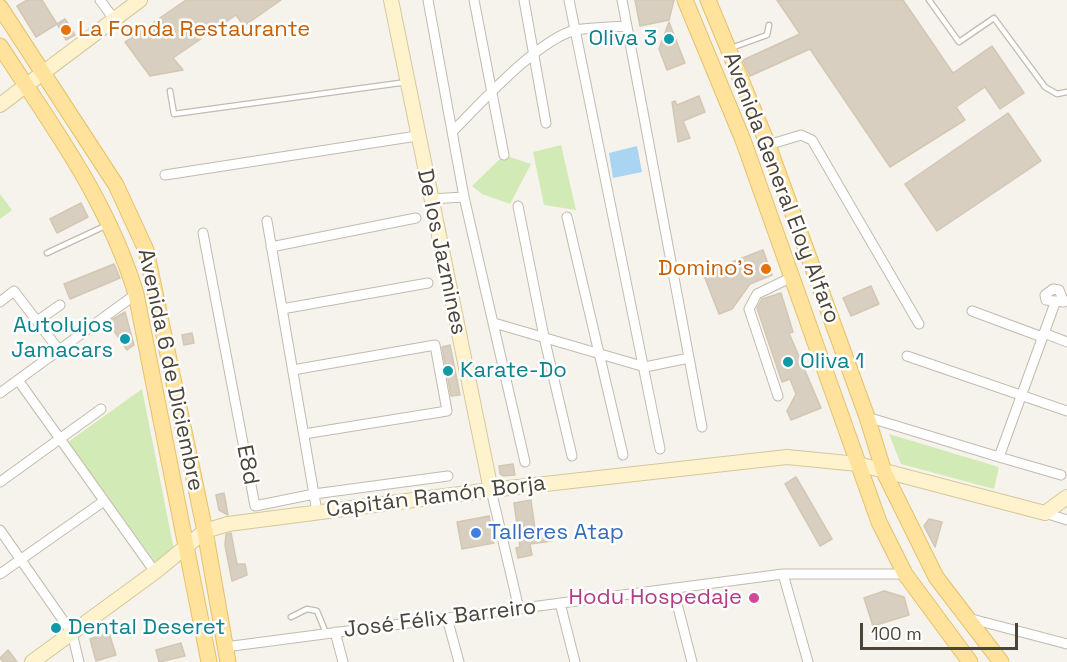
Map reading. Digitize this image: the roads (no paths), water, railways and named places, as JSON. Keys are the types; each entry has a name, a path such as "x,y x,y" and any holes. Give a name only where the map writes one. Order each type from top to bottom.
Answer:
{"main road":[{"name":"Avenida General Eloy Alfaro","path":"685,0 743,140 879,522 905,574 970,662"},
{"name":"Avenida General Eloy Alfaro","path":"708,0 768,145 867,417 884,472 936,577 964,617 1001,662"},
{"name":"Avenida 6 de Diciembre","path":"0,7 116,185 146,250 205,531 227,654"},
{"name":"Avenida 6 de Diciembre","path":"0,46 94,192 111,224 136,294 209,662"}],"street":[{"path":"100,0 114,19"},
{"path":"0,105 43,70 140,0"},
{"name":"De los Jazmines","path":"391,0 430,200 491,490 519,609"},
{"path":"428,0 464,197 525,462"},
{"path":"474,0 504,154"},
{"path":"524,0 546,123"},
{"path":"569,0 660,449"},
{"path":"622,0 702,427"},
{"path":"452,132 493,90 555,39 575,30 626,26"},
{"path":"768,145 801,135 812,140 919,324"},
{"path":"165,175 417,136"},
{"path":"430,200 464,197"},
{"path":"518,206 544,337 572,456"},
{"path":"567,217 623,455"},
{"path":"271,247 416,218"},
{"path":"267,221 317,512"},
{"name":"E8d","path":"203,233 255,506 314,494 448,476"},
{"path":"778,396 749,309 757,294 792,277"},
{"path":"282,309 428,283"},
{"path":"0,302 15,291 59,350"},
{"path":"0,393 136,294"},
{"path":"999,457 1055,303"},
{"path":"37,321 60,305"},
{"path":"972,311 1067,342"},
{"path":"494,323 645,367 689,358"},
{"path":"292,370 435,345 447,411 304,434"},
{"path":"908,356 1067,411"},
{"path":"18,380 155,572"},
{"path":"0,482 101,409"},
{"path":"867,417 1060,475"},
{"name":"Capitán Ramón Borja","path":"32,662 155,572 205,531 228,524 491,490 787,457 858,464 1045,513"},
{"path":"1045,513 1067,496"},
{"path":"0,574 105,501"},
{"path":"1045,513 1067,520"},
{"path":"0,530 72,633 79,662"},
{"path":"783,574 808,662"},
{"name":"José Félix Barreiro","path":"227,654 330,633 783,574 905,574"},
{"path":"672,588 692,662"},
{"path":"560,603 575,662"},
{"path":"964,617 1067,644"},
{"path":"447,618 459,662"},
{"path":"330,633 342,662"}],"lane":[{"path":"929,0 958,42 994,18 1045,87 1058,94 1067,92"},
{"path":"729,49 767,35 769,25"},
{"path":"170,91 174,114 408,82"},
{"path":"47,253 111,224"},
{"path":"291,617 307,609 317,611 330,633"}],"water":[{"path":"637,146 642,172 613,178 609,153"}],"place":[{"name":"La Fonda Restaurante","path":"66,30"},
{"name":"Oliva 3","path":"669,39"},
{"name":"Domino's","path":"766,269"},
{"name":"Autolujos Jamacars","path":"125,339"},
{"name":"Oliva 1","path":"788,362"},
{"name":"Karate-Do","path":"448,371"},
{"name":"Talleres Atap","path":"476,533"},
{"name":"Hodu Hospedaje","path":"754,598"},
{"name":"Dental Deseret","path":"56,628"}]}
